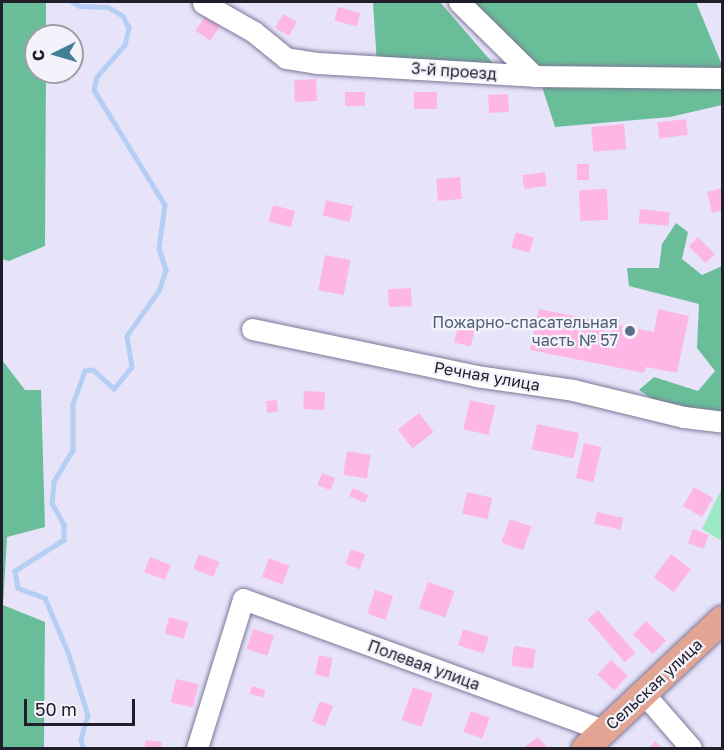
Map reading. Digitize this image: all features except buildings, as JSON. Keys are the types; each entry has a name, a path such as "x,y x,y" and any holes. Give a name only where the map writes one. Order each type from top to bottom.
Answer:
{"main road":[{"name":"Сельская улица","path":"595,740 645,696 723,619"}],"street":[{"path":"459,2 534,76"},
{"name":"3-й проезд","path":"203,3 254,32 286,58 318,63 534,76 723,78"},
{"name":"Речная улица","path":"252,329 476,376 573,390 684,417 723,422"},
{"name":"Полевая улица","path":"197,748 243,599 595,740"},
{"path":"645,696 691,748"}],"green space":[{"path":"2,2 46,2 46,24 24,24 24,84 46,84 45,246 9,261 2,259"},
{"path":"373,2 440,2 503,75 377,65"},
{"path":"473,2 696,2 722,65 722,105 670,117 555,127 534,62"},
{"path":"676,223 688,232 682,259 702,275 722,266 722,413 663,406 639,390 654,377 698,391 715,371 697,348 699,304 629,286 627,268 659,268 662,244"},
{"path":"2,360 25,390 41,390 45,527 7,537 3,605 45,622 44,748 2,748"},
{"path":"722,488 722,541 702,529"}],"waterway":[{"path":"73,2 80,6 108,7 123,16 129,28 125,45 97,77 94,90 165,205 159,248 166,270 159,291 127,336 132,367 114,389 93,370 85,371 73,404 73,450 54,482 52,503 64,525 64,540 15,571 18,588 45,598 68,652 88,715 81,739 83,748"}],"place":[{"name":"Пожарно-спасательная часть № 57","path":"630,331"}]}
